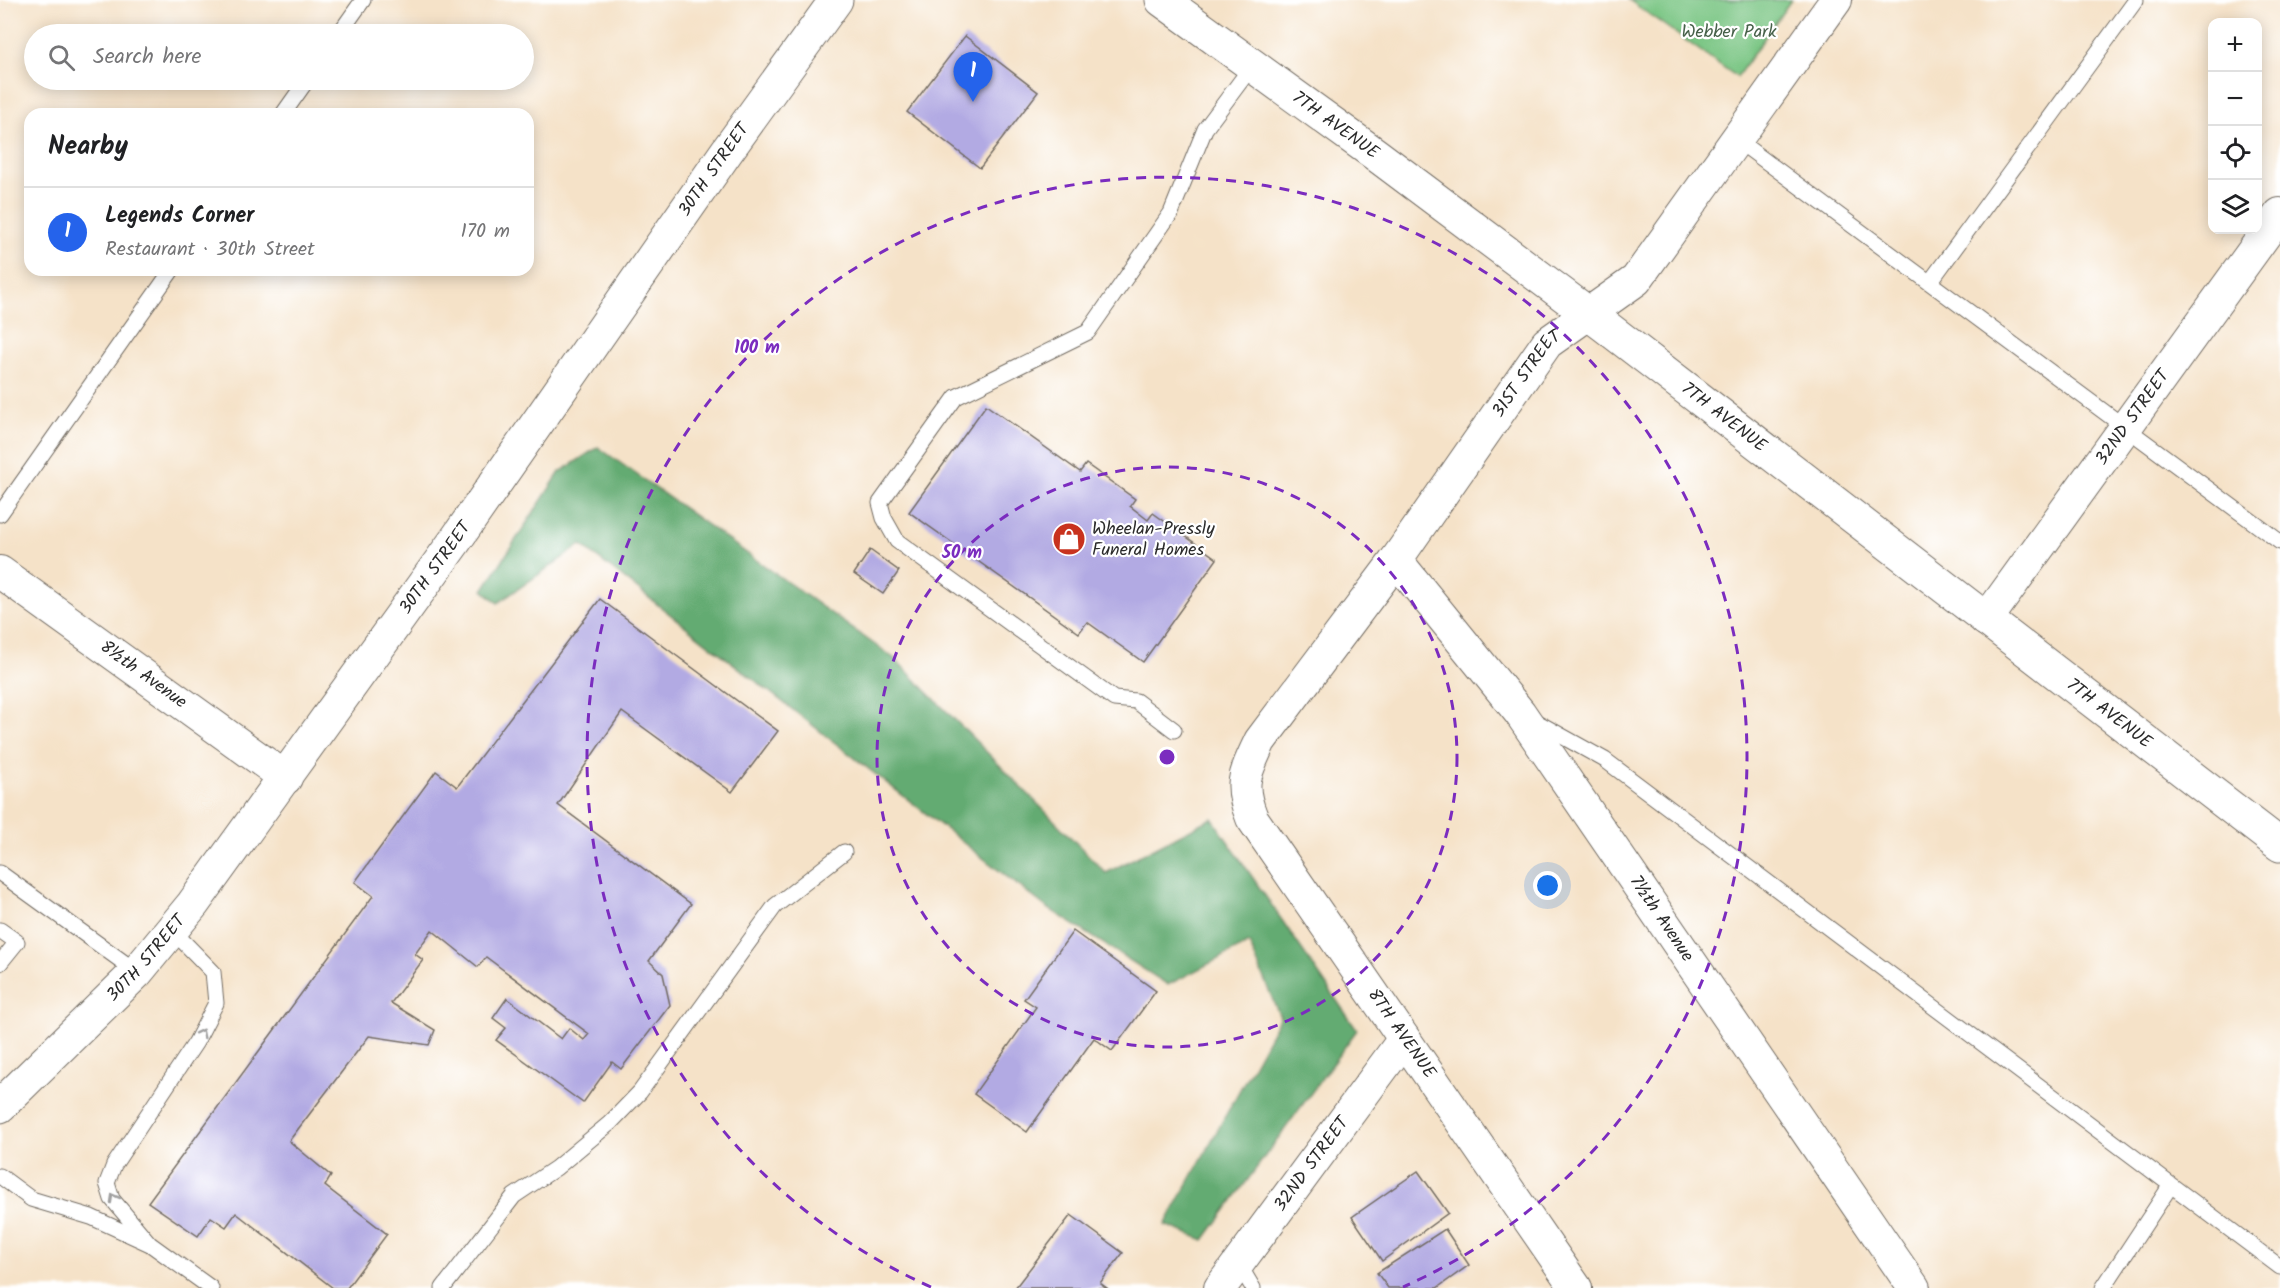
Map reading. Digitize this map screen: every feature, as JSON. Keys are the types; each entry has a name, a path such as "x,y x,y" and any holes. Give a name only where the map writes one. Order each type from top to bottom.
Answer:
{"street":[{"name":"30TH STREET","path":"0,1106 137,972 172,930 286,778 455,541 727,151 836,0"},
{"name":"7TH AVENUE","path":"1162,0 1375,154 1589,314 2280,845"},
{"name":"31ST STREET","path":"1246,774 1260,741 1396,560 1547,343 1636,280 1836,0"},
{"name":"32ND STREET","path":"1986,620 2280,214"},
{"name":"7½th Avenue","path":"1396,560 1520,713 1914,1288"},
{"name":"8½th Avenue","path":"0,572 286,778"},
{"name":"8TH AVENUE","path":"1246,774 1244,798 1252,818 1576,1288"},
{"name":"32ND STREET","path":"1220,1288 1246,1275 1404,1039"}],"lane":[{"path":"346,24 363,0"},
{"path":"1930,282 2136,0"},
{"path":"1174,730 1136,701 1114,699 897,541 884,518 880,502 956,397 1088,332 1171,213 1205,129 1252,66"},
{"path":"287,108 300,90"},
{"path":"1737,140 2280,542"},
{"path":"0,514 168,276"},
{"path":"1520,713 1605,760 2280,1267"},
{"path":"443,1288 514,1196 556,1168 602,1130 640,1092 775,906 844,852"},
{"path":"0,873 137,972"},
{"path":"0,930 17,942 0,963"},
{"path":"150,1244 112,1199 107,1183 114,1165 196,1042 216,1003 213,972 172,930"},
{"path":"0,1176 31,1198 91,1217 150,1244 212,1288"},
{"path":"2103,1288 2171,1185"}],"green space":[{"name":"Webber Park","path":"1629,0 1791,0 1737,77"},
{"path":"598,447 895,659 1106,873 1212,818 1357,1030 1204,1240 1165,1225 1280,1017 1249,943 1168,985 1046,907 581,545 498,603 483,590 560,472"}],"building":[{"path":"965,36 1038,92 980,168 907,112"},
{"name":"Wheelan-Pressly Funeral Homes","path":"986,405 1080,472 1086,464 1135,499 1130,506 1148,520 1153,513 1217,559 1143,662 1087,622 1079,633 909,512"},
{"path":"870,550 899,571 883,594 854,574"},
{"path":"600,599 778,731 732,792 622,712 558,805 691,904 649,961 663,974 670,1005 621,1069 612,1062 583,1103 496,1040 506,1028 493,1018 507,998 561,1039 569,1028 584,1040 589,1034 486,957 478,967 432,930 415,954 423,960 391,1003 435,1030 429,1045 369,1036 289,1141 331,1176 325,1186 387,1234 347,1288 333,1288 236,1213 226,1227 211,1217 198,1236 148,1202 373,896 355,882 436,771 457,787"},
{"path":"1073,931 1156,991 1112,1051 1094,1038 1027,1132 974,1094 1036,1007 1024,999"},
{"path":"1418,1171 1448,1213 1382,1261 1352,1217"},
{"path":"1071,1215 1123,1253 1100,1283 1107,1288 1015,1288"},
{"path":"1445,1229 1469,1265 1437,1288 1388,1288 1377,1273"}],"place":[{"name":"Legends Corner","path":"973,102"},
{"name":"Wheelan-Pressly Funeral Homes","path":"1069,539"}]}
